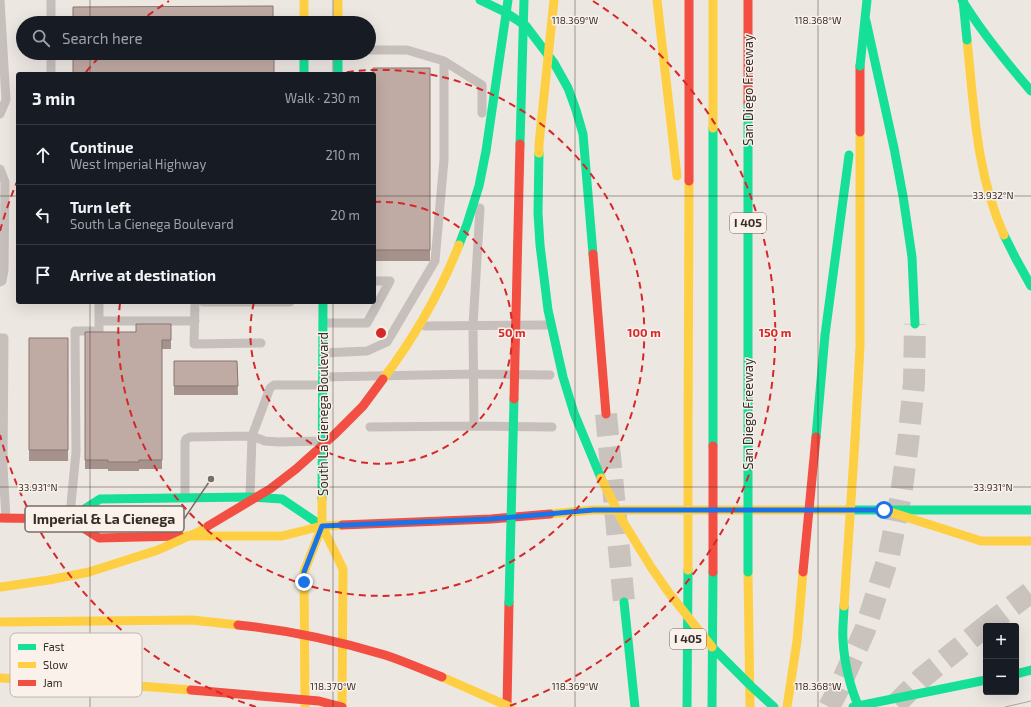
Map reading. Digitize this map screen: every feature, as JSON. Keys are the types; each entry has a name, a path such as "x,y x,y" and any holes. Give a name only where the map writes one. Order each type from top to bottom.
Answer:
{"main road":[{"path":"304,0 304,16"},
{"path":"338,0 338,16"},
{"path":"480,0 504,12 526,26 557,69 568,88 576,110 583,134 606,414"},
{"path":"0,587 49,580 89,572 158,550 200,531 270,489 296,469 334,435 363,406 414,335 435,298 451,265 467,224 486,151 508,0"},
{"path":"0,622 192,620 258,627 320,638 386,655 456,683 509,707 509,602 524,0"},
{"path":"554,0 540,144 538,213 540,245 548,310 561,369 574,413 604,484 622,520 651,567 711,645 736,672 774,707"},
{"path":"657,0 678,188"},
{"name":"I 405","path":"687,707 689,0"},
{"path":"712,707 713,0"},
{"name":"San Diego Freeway","path":"748,0 748,572 750,707"},
{"path":"862,0 903,196 912,257 915,324"},
{"path":"787,707 798,641 825,335 860,66 867,0"},
{"path":"962,0 982,31 1031,91"},
{"path":"962,0 978,142 984,174 1002,230 1031,286"},
{"path":"304,60 304,72"},
{"path":"338,60 338,72"},
{"path":"859,707 856,702 846,667 843,640 860,346 860,66"},
{"path":"680,204 689,282"},
{"name":"South La Cienega Boulevard","path":"305,707 304,572 322,526 323,304"},
{"path":"69,519 100,499 250,497 282,499 322,526"},
{"path":"3,518 69,519 99,538 163,536 282,536 322,526 491,519 593,510 1031,510"},
{"path":"884,510 981,541 1031,541"},
{"name":"South La Cienega Boulevard","path":"322,526 343,569 342,707"},
{"path":"624,602 636,707"},
{"path":"1019,673 1031,670"},
{"path":"0,678 10,678"},
{"path":"853,707 983,681"},
{"path":"142,686 319,701 342,707"}],"lane":[{"path":"0,0 6,100 0,114"},
{"path":"51,16 52,0"},
{"path":"376,50 407,50 444,61 482,85 480,222 473,326 474,426"},
{"path":"51,60 51,72"},
{"path":"323,353 367,351 386,342 435,261 444,160 444,61"},
{"path":"0,169 6,182 4,270 2,281 0,282"},
{"path":"323,324 367,323 390,281 376,281"},
{"path":"69,519 76,452 75,331 99,331 99,304"},
{"path":"195,304 194,344 261,343"},
{"path":"100,322 195,321"},
{"path":"425,326 547,325"},
{"path":"0,338 4,338 3,518"},
{"path":"250,497 252,436 270,388 274,385 323,381 474,374 550,375"},
{"path":"370,427 552,427"},
{"path":"185,498 186,438 252,436 279,442 323,441"}],"building":[{"path":"273,6 273,16 73,16 73,7"},
{"path":"73,60 274,60 274,72 73,72"},
{"path":"373,68 430,68 430,250 376,250 376,72 373,72"},
{"path":"136,324 171,324 171,340 162,340 162,460 108,462 108,460 85,460 85,332 136,332"},
{"path":"29,338 68,338 68,450 29,450"},
{"path":"174,361 237,361 238,386 174,386"}],"tunnel":[{"path":"829,707 865,630 889,555 901,495 908,443 914,383 915,324"},
{"path":"606,414 624,602"},
{"path":"990,623 1031,592"},
{"path":"896,704 922,678 983,628"}],"tram line":[{"path":"1005,707 1031,701"}],"traffic: fast":[{"path":"480,0 505,12 526,26 554,63 568,88 583,134 593,254"},
{"path":"459,245 479,186 486,151 508,0"},
{"path":"520,144 524,0"},
{"path":"860,66 867,0"},
{"path":"962,0 995,47 1031,91"},
{"path":"963,0 967,40"},
{"path":"866,21 903,196 912,257 915,324"},
{"path":"304,60 304,72"},
{"path":"338,60 338,72"},
{"path":"748,103 748,445"},
{"path":"713,128 713,446"},
{"path":"539,153 538,213 540,245 548,310 563,377 574,413 601,478"},
{"path":"816,437 825,335 849,155"},
{"path":"1004,235 1031,286"},
{"path":"322,499 323,304"},
{"path":"509,602 514,399"},
{"path":"748,445 748,572"},
{"path":"69,519 100,499 250,497 282,499 322,526"},
{"path":"847,510 1031,510"},
{"path":"687,707 688,570"},
{"path":"712,707 713,572"},
{"path":"624,602 635,707"},
{"path":"844,606 843,636 845,657 850,683 859,707"},
{"path":"712,647 774,707"},
{"path":"1019,673 1031,670"},
{"path":"853,707 983,681"}],"traffic: slow":[{"path":"304,0 304,16"},
{"path":"338,0 338,16"},
{"path":"539,153 554,0"},
{"path":"657,0 677,176"},
{"path":"713,0 713,128"},
{"path":"967,40 974,115 982,164 987,188 1004,235"},
{"path":"855,440 860,346 860,132"},
{"path":"688,445 689,181"},
{"path":"383,379 426,315 452,263 459,245"},
{"path":"844,606 855,440"},
{"path":"688,445 688,570"},
{"path":"601,478 622,520 651,567 669,593 712,647"},
{"path":"305,707 304,572 322,526 322,499"},
{"path":"550,514 593,510 847,510"},
{"path":"884,510 981,541 1031,541"},
{"path":"180,536 282,536 322,526 342,525"},
{"path":"1,587 89,572 158,550 208,526"},
{"path":"322,526 343,569 342,707"},
{"path":"748,572 750,707"},
{"path":"787,707 797,641 803,572"},
{"path":"0,622 192,620 238,625"},
{"path":"442,677 510,707"},
{"path":"0,678 10,678"},
{"path":"142,686 191,690"}],"traffic: jam":[{"path":"689,0 689,181"},
{"path":"748,0 748,103"},
{"path":"860,66 860,132"},
{"path":"514,399 520,144"},
{"path":"593,254 606,414"},
{"path":"208,526 270,489 296,469 334,435 363,406 383,379"},
{"path":"803,572 816,437"},
{"path":"713,446 713,572"},
{"path":"342,525 491,519 550,514"},
{"path":"0,518 69,519 99,538 180,536"},
{"path":"507,707 509,602"},
{"path":"238,625 294,633 349,645 392,657 442,677"},
{"path":"191,690 319,701 342,707"}],"place":[{"name":"Imperial & La Cienega","path":"211,479"}],"route":[{"path":"304,582 304,572 322,526 491,519 593,510 884,510"}]}
